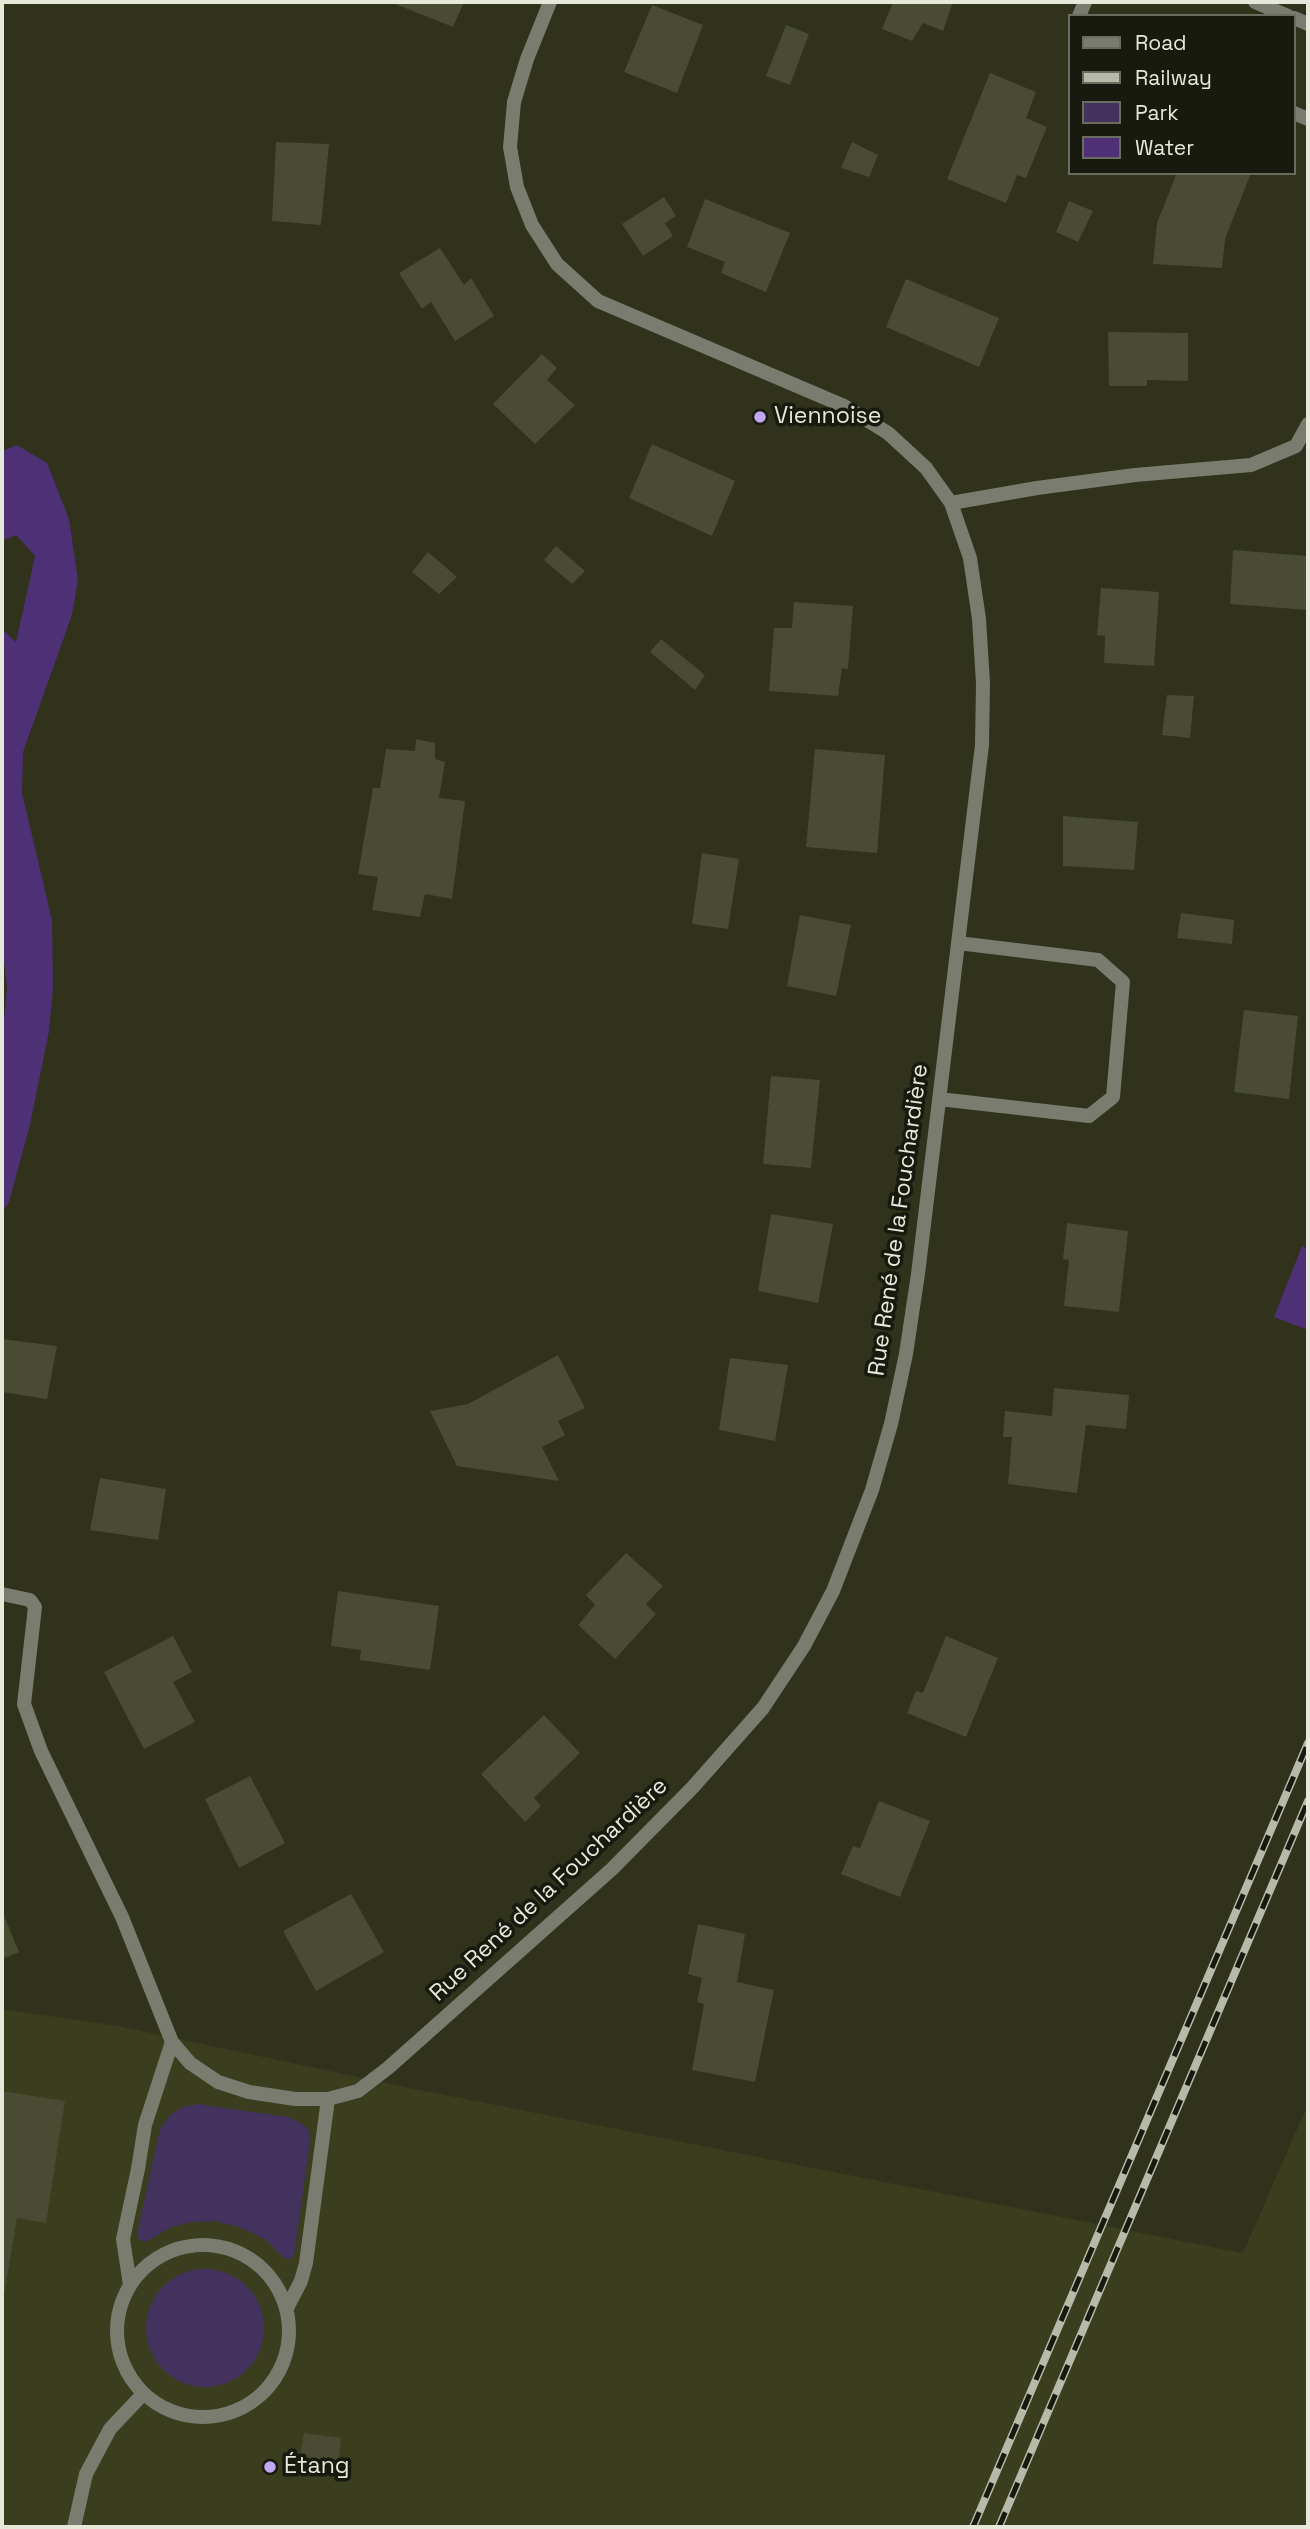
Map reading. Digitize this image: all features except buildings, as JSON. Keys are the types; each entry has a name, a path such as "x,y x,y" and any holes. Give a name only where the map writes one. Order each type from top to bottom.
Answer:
{"street":[{"name":"Rue René de la Fouchardière","path":"2,1594 30,1600 35,1607 24,1704 41,1751 122,1917 172,2042 190,2063 218,2082 249,2092 295,2099 328,2099 358,2091 388,2068 612,1869 693,1787 763,1708 804,1646 833,1591 858,1529 891,1424 906,1354 976,807 982,745 983,682 979,619 970,558 951,503 926,468 888,433 844,406 598,301 557,264 532,225 517,187 510,147 514,102 527,59 550,2"},
{"path":"1255,2 1283,14"},
{"path":"951,503 1086,481 1251,465 1296,446 1308,424"},
{"path":"939,1099 1088,1116 1113,1097 1123,982 1098,960 958,943"},
{"path":"130,2285 123,2239 145,2124 172,2042"},
{"path":"287,2308 301,2281 306,2263 328,2099"},
{"path":"202,2245 230,2249 255,2261 275,2282 287,2308 290,2336 285,2364 270,2388 248,2406 222,2417 194,2418 166,2410 143,2394 125,2370 117,2342 118,2312 130,2285 149,2263 174,2249 202,2245"},
{"path":"74,2527 86,2474 110,2429 143,2394"}],"shaded area":[{"path":"2,2009 118,2026 410,2088 1243,2253 1308,2104 1308,2527 2,2527"}],"green space":[{"path":"197,2104 288,2117 308,2129 310,2141 294,2255 289,2260 265,2239 239,2227 215,2221 191,2222 169,2228 146,2242 139,2240 137,2234 160,2129 170,2115 181,2108"},
{"path":"205,2269 228,2274 247,2286 259,2305 264,2328 259,2351 247,2370 228,2382 205,2387 182,2382 163,2370 151,2351 146,2328 151,2305 163,2286 182,2274"}],"water":[{"path":"17,445 47,463 69,519 78,580 72,615 23,752 22,793 52,920 53,988 49,1031 30,1125 9,1202 2,1213 2,1040 7,988 2,943 2,597 3,630 16,642 35,556 16,535 2,541 2,451"},
{"path":"1302,1246 1308,1249 1308,1330 1274,1317"}],"railway":[{"path":"973,2527 1308,1743"},
{"path":"999,2527 1308,1801"}],"place":[{"name":"Viennoise","path":"760,417"},
{"name":"Étang","path":"270,2467"}]}
